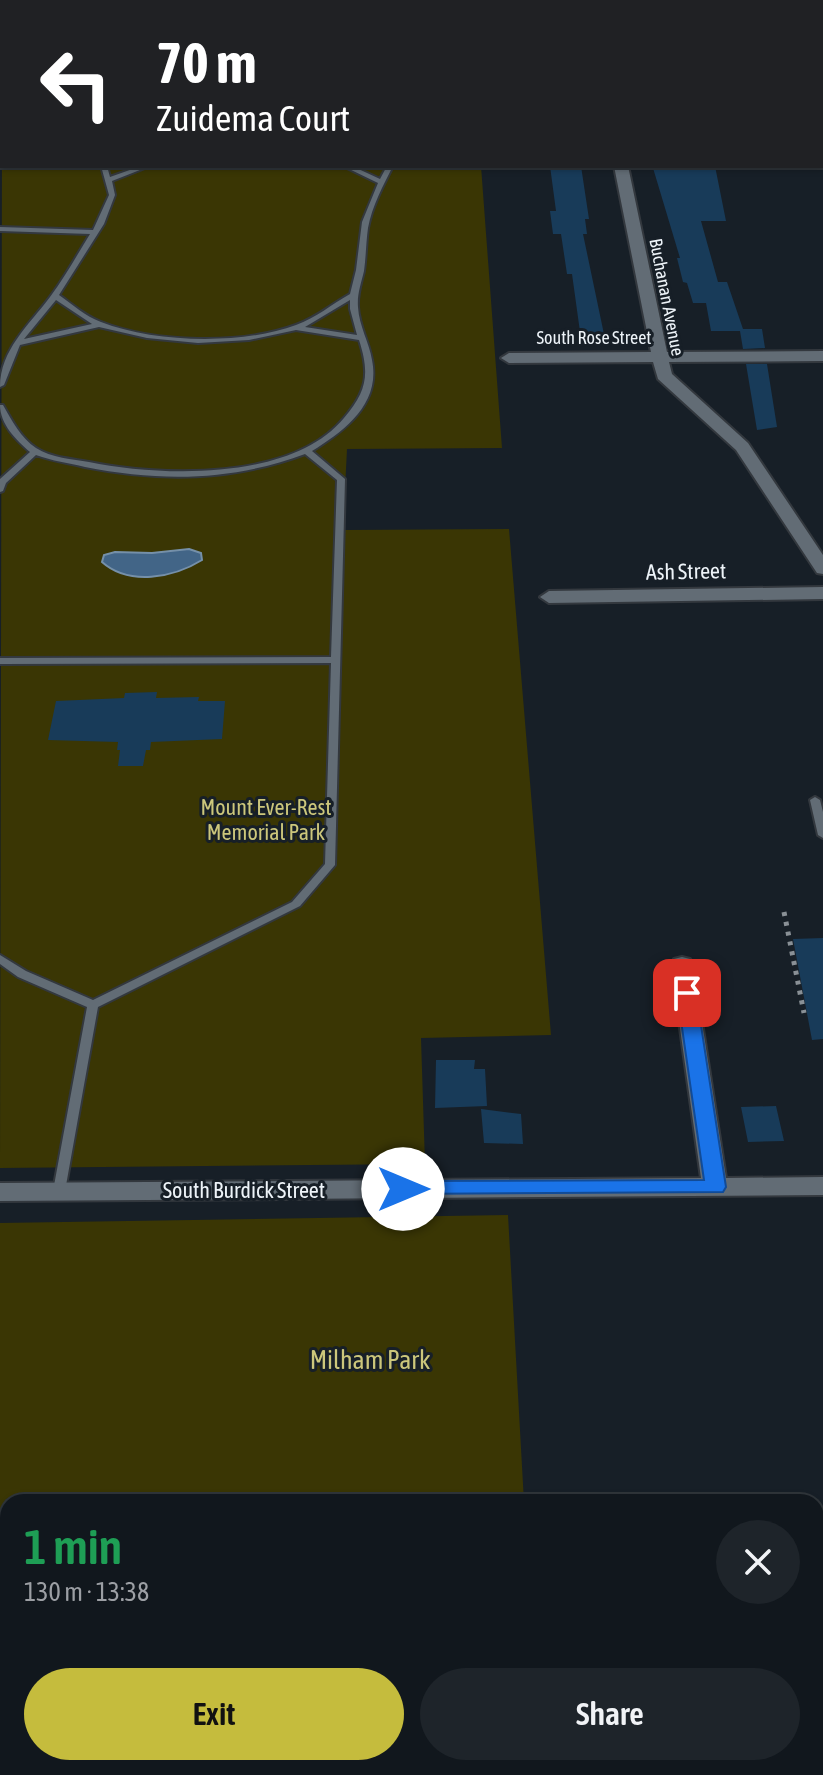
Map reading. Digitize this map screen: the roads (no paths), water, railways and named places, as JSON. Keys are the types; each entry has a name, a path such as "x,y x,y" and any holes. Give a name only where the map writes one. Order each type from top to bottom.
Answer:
{"street":[{"name":"Buchanan Avenue","path":"621,168 664,376 742,447 823,569"},
{"name":"South Rose Street","path":"509,358 823,356"},
{"name":"Ash Street","path":"549,597 823,593"},
{"path":"682,964 715,1187"},
{"name":"South Burdick Street","path":"0,1192 823,1186"}],"lane":[{"path":"0,385 17,343 55,296 95,232 112,195 105,168"},
{"path":"108,180 141,168"},
{"path":"350,168 382,182"},
{"path":"0,407 6,420 35,452 107,470 180,474 241,470 308,452 342,431 370,389 370,360 361,338 354,295 366,221 389,168"},
{"path":"0,229 95,232"},
{"path":"297,328 354,295"},
{"path":"55,296 98,325"},
{"path":"17,343 98,325 185,340 236,338 297,328 361,338"},
{"path":"0,489 2,482 35,452"},
{"path":"93,1005 296,904 330,865 341,479 308,452"},
{"path":"0,661 336,660"},
{"path":"815,800 823,835"},
{"path":"0,959 22,974 93,1005"},
{"path":"59,1191 93,1005"}],"water":[{"path":"189,549 201,553 202,560 165,575 138,577 113,570 102,562 104,555 115,552 152,553"}],"park label":[{"name":"Mount Ever-Rest Memorial Park","path":"266,820"},
{"name":"Milham Park","path":"370,1360"}]}
